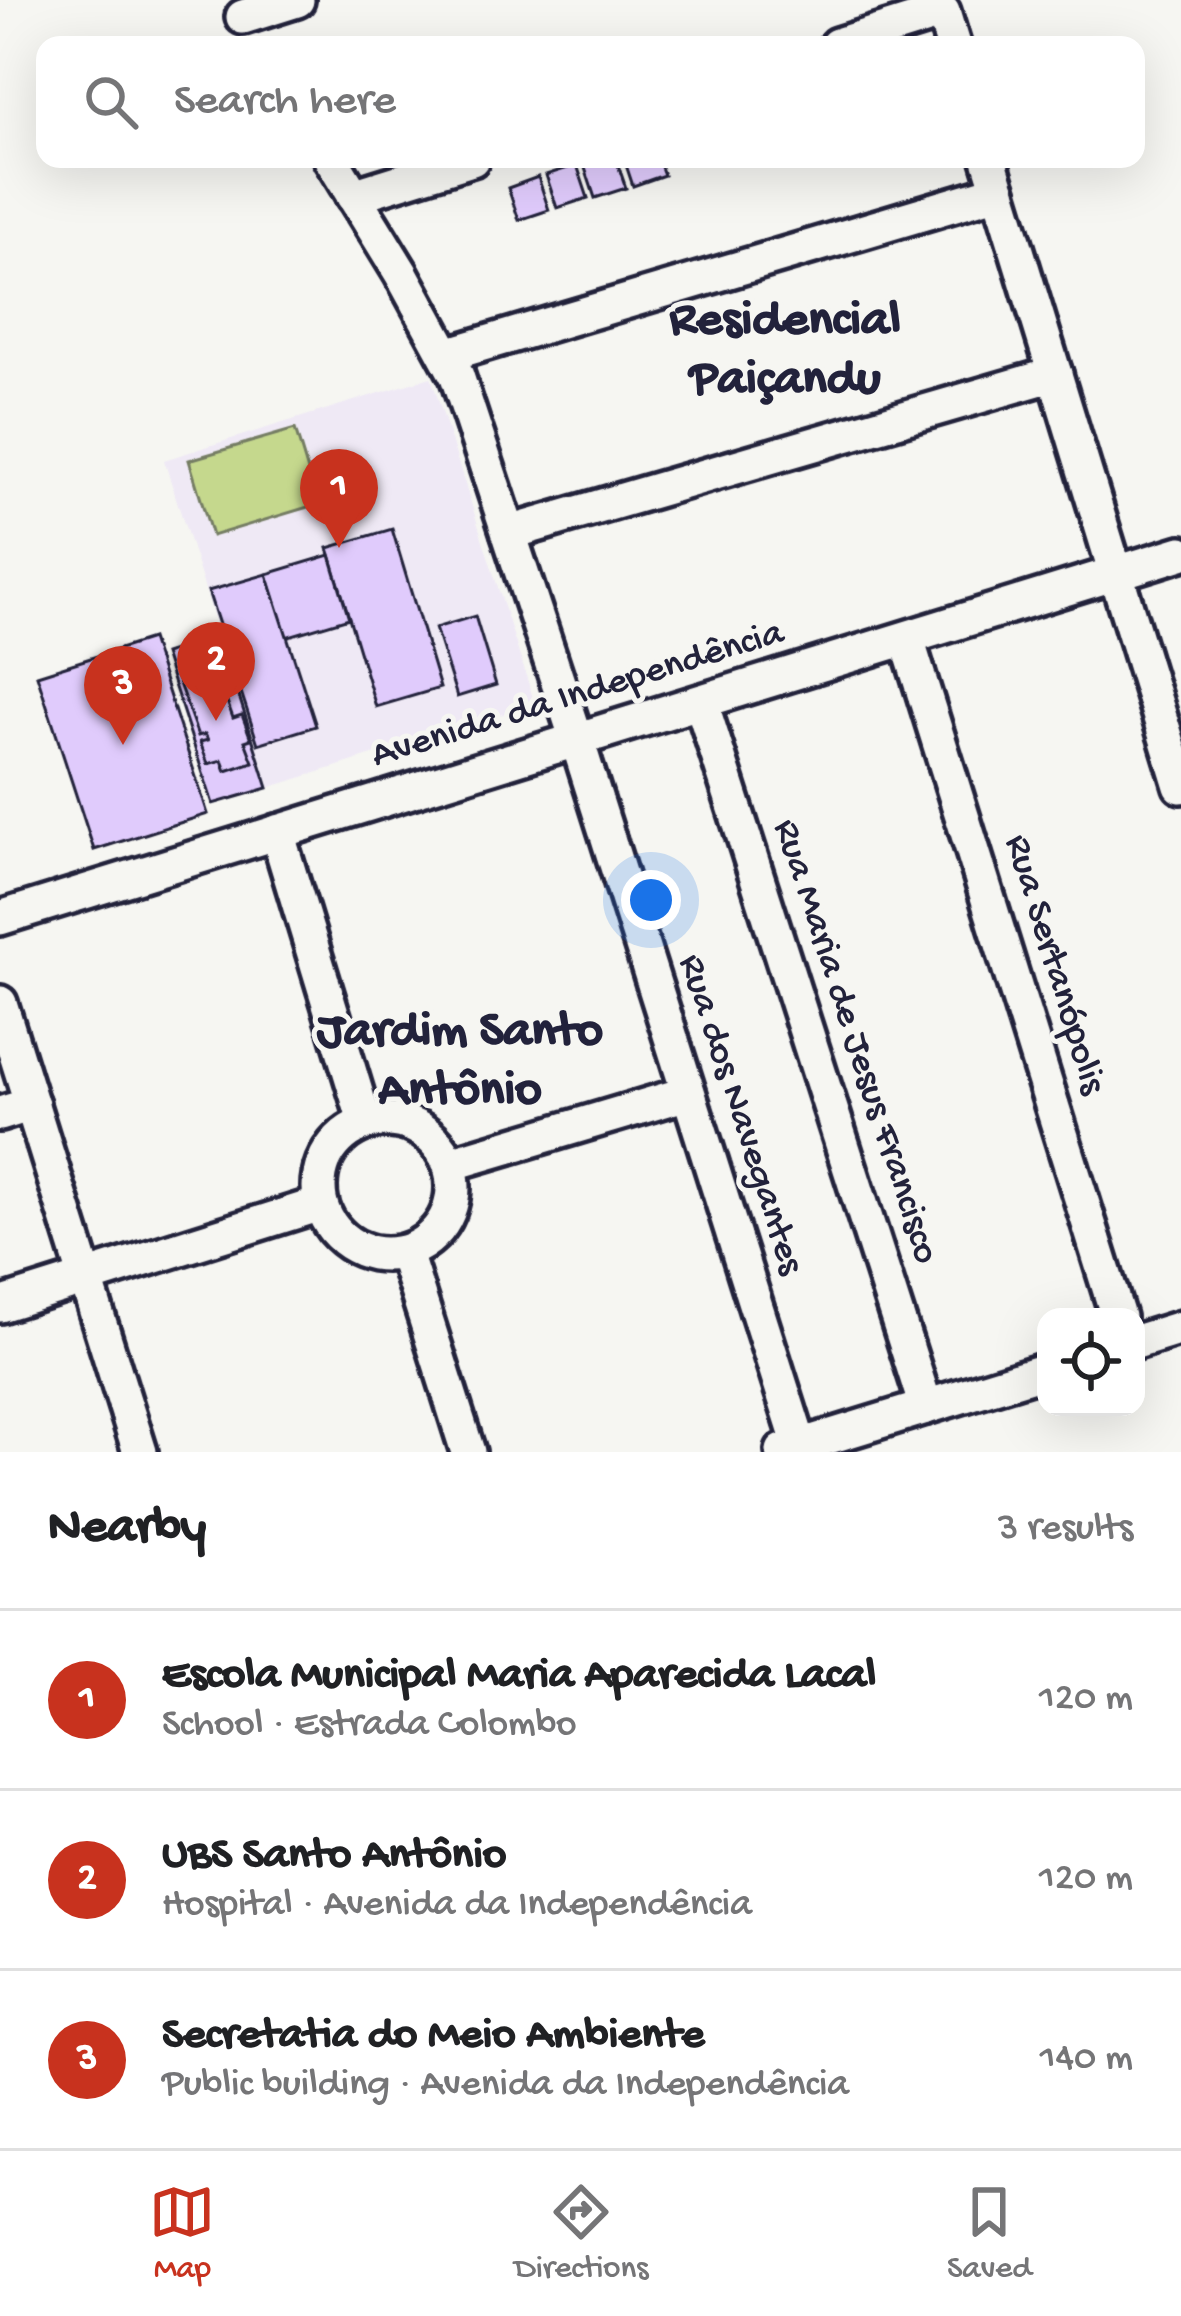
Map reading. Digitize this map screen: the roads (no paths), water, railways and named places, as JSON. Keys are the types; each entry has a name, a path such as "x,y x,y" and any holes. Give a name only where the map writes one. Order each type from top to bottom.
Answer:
{"street":[{"path":"245,21 297,0"},
{"path":"866,36 943,12 950,36"},
{"name":"Rua dos Navegantes","path":"336,168 458,376 688,1093 791,1449"},
{"path":"353,196 443,168"},
{"path":"446,355 994,175 1181,786"},
{"path":"509,533 1055,374"},
{"name":"Avenida da Independência","path":"0,918 1181,554"},
{"name":"Rua Sertanópolis","path":"907,639 1115,1308"},
{"name":"Rua Maria de Jesus Francisco","path":"701,702 926,1407"},
{"path":"277,832 365,1122"},
{"path":"0,1003 16,1109 86,1278 140,1452"},
{"path":"450,1164 688,1093"},
{"path":"365,1122 414,1126 432,1138 450,1164 453,1198 446,1220 431,1238 405,1253 366,1252 345,1241 329,1225 320,1204 323,1161 335,1143 365,1122"},
{"path":"0,1305 320,1204"},
{"path":"405,1253 469,1452"},
{"path":"1145,1339 1181,1328"},
{"path":"791,1449 1037,1373"}],"place":[{"name":"Escola Municipal Maria Aparecida Lacal","path":"339,548"},
{"name":"UBS Santo Antônio","path":"216,721"},
{"name":"Secretatia do Meio Ambiente","path":"123,745"}],"district":[{"name":"Residencial Paiçandu","path":"785,352"},
{"name":"Jardim Santo Antônio","path":"460,1063"}]}
